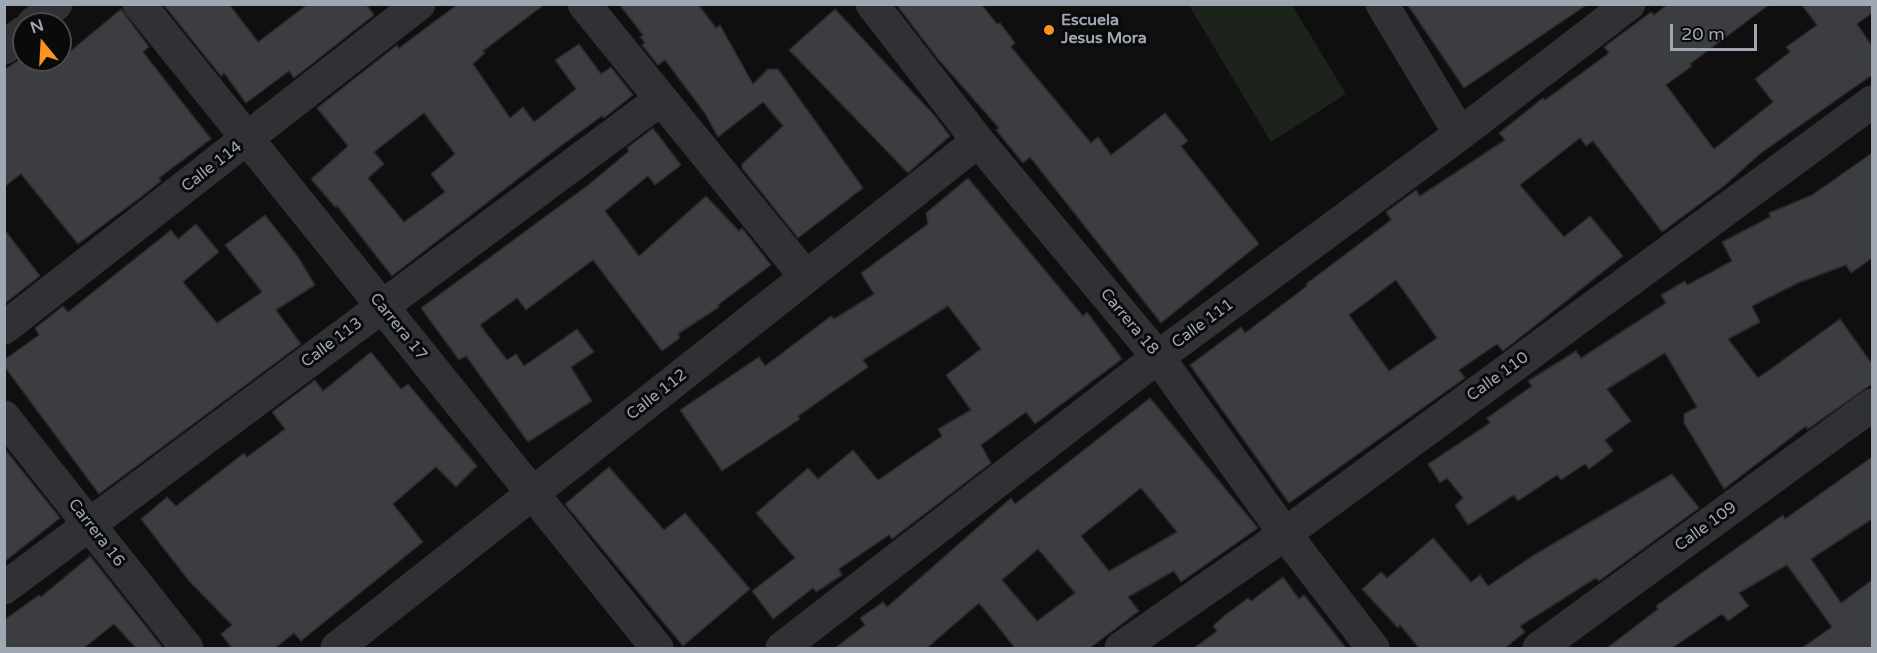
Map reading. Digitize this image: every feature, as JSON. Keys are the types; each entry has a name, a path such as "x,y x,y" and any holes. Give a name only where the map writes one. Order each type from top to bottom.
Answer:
{"street":[{"name":"Carrera 17","path":"139,4 657,648"},
{"name":"Calle 114","path":"4,328 419,4"},
{"path":"584,4 806,277"},
{"name":"Carrera 18","path":"872,4 978,141 1158,357 1285,534 1373,648"},
{"path":"1382,4 1460,134"},
{"name":"Calle 111","path":"782,648 1158,357 1460,134 1629,4"},
{"name":"Calle 113","path":"4,588 661,99"},
{"name":"Calle 110","path":"1121,648 1285,534 1872,102"},
{"name":"Calle 112","path":"337,648 978,141"},
{"name":"Calle 109","path":"1539,648 1872,405"},
{"name":"Carrera 16","path":"4,417 187,648"}],"shaded area":[{"path":"1194,5 1292,5 1346,94 1271,142 1190,7"}],"building":[{"path":"163,4 229,4 258,42 308,4 366,4 374,15 294,78 289,71 246,103 224,73 221,76"},
{"path":"458,4 545,4 483,51 485,53 473,64 510,118 523,107 534,122 576,89 555,60 579,44 601,74 611,67 633,95 604,118 602,116 558,148 392,276 337,206 335,207 311,179 348,146 317,108 397,45 399,48","holes":["424,113 455,154 431,174 445,192 404,222 368,178 384,164 374,152"]},
{"path":"619,4 698,4 716,28 720,25 753,84 768,69 778,69 863,188 798,238 742,168 742,164 783,126 763,102 718,137 704,112 665,60 658,65 642,45 645,43 640,37 643,35"},
{"path":"896,4 981,4 997,24 1000,23 1015,43 1011,47 1091,143 1098,137 1111,155 1165,113 1188,141 1181,146 1259,244 1161,323 1030,157 1023,163 996,130 999,128 938,59"},
{"path":"1407,4 1588,4 1464,88"},
{"path":"1668,4 1770,4 1690,64 1692,66 1666,85 1714,149 1773,102 1755,79 1790,52 1786,47 1817,25 1801,4 1872,4 1872,13 1857,24 1872,46 1872,75 1761,153 1724,186 1662,232 1593,141 1586,146 1580,138 1520,185 1564,237 1590,216 1623,256 1503,351 1497,344 1459,370 1465,378 1289,503 1190,365 1241,327 1245,333 1307,286 1306,284 1391,220 1386,212 1416,190 1420,196 1505,140 1499,133 1543,98 1545,100 1609,53 1604,47 1651,12 1654,15","holes":["1396,280 1437,338 1389,371 1349,315"]},
{"path":"121,9 149,47 143,52 211,139 159,178 161,181 141,197 78,244 21,174 4,187 4,70 12,65 12,72 72,72 72,50"},
{"path":"835,9 934,115 950,136 908,173 789,50"},
{"path":"653,128 681,165 655,185 648,176 605,211 639,256 706,196 739,231 742,228 771,265 718,305 719,307 678,334 680,338 662,351 593,260 526,310 517,298 480,325 507,360 516,354 524,366 577,329 594,352 571,367 592,401 528,442 466,356 459,360 421,308 587,186 629,151 627,148"},
{"path":"1872,153 1872,258 1851,273 1846,265 1798,283 1752,306 1760,322 1728,339 1758,378 1840,319 1872,364 1872,384 1808,429 1806,426 1724,489 1684,423 1684,414 1697,407 1665,353 1607,389 1631,421 1605,440 1613,451 1589,469 1585,464 1561,480 1557,475 1518,501 1514,495 1468,525 1455,505 1463,498 1447,478 1440,483 1428,464 1490,423 1487,418 1532,386 1528,381 1576,351 1581,358 1666,303 1661,295 1685,281 1687,285 1732,261 1722,242 1770,217 1769,213 1812,195"},
{"path":"968,178 1083,316 1087,312 1122,359 1035,424 1026,412 981,445 991,463 892,539 889,535 839,569 842,575 816,592 813,588 773,619 752,591 795,558 756,513 808,468 818,479 853,450 878,480 942,436 938,429 971,410 946,375 981,349 948,306 863,360 868,367 798,416 800,419 722,471 680,410 759,357 765,366 831,316 834,319 874,294 861,273 928,224 926,213"},
{"path":"265,215 298,257 315,285 276,310 301,344 99,494 4,366 4,360 39,335 35,328 63,306 68,312 171,230 178,239 196,224 219,252 183,282 217,323 262,292 225,245"},
{"path":"4,229 40,276 4,304"},
{"path":"371,352 401,389 408,384 477,466 456,487 436,467 393,504 423,542 301,641 294,633 275,648 232,648 221,634 232,625 189,581 141,519 167,497 176,506 244,453 247,457 285,429 272,412 315,380 323,391"},
{"path":"1150,398 1258,528 1181,582 1174,571 1128,597 1139,611 1090,648 1015,648 979,603 927,648 835,648 865,625 860,618 883,602 887,607 1011,498 1015,504","holes":["1141,488 1177,532 1109,571 1081,536","1038,549 1075,593 1037,621 1002,580"]},
{"path":"4,448 60,518 4,562"},
{"path":"1872,457 1872,519 1811,559 1841,603 1872,580 1872,648 1802,648 1832,627 1787,565 1739,593 1749,606 1728,621 1722,614 1672,648 1607,648 1658,609 1656,606 1696,577 1783,515 1785,519"},
{"path":"609,467 664,530 685,513 750,589 683,646 565,504"},
{"path":"1672,474 1699,508 1599,581 1596,578 1520,626 1525,632 1505,648 1419,648 1400,625 1398,628 1362,589 1381,572 1387,578 1433,538 1471,582 1480,575 1488,586 1534,555"},
{"path":"90,556 163,648 136,648 114,624 84,648 4,648 4,620 39,595 41,597"},
{"path":"1283,577 1299,599 1304,595 1346,648 1194,648 1217,631 1213,626 1224,616 1248,598 1251,601"}],"place":[{"name":"Escuela Jesus Mora","path":"1049,30"}]}
